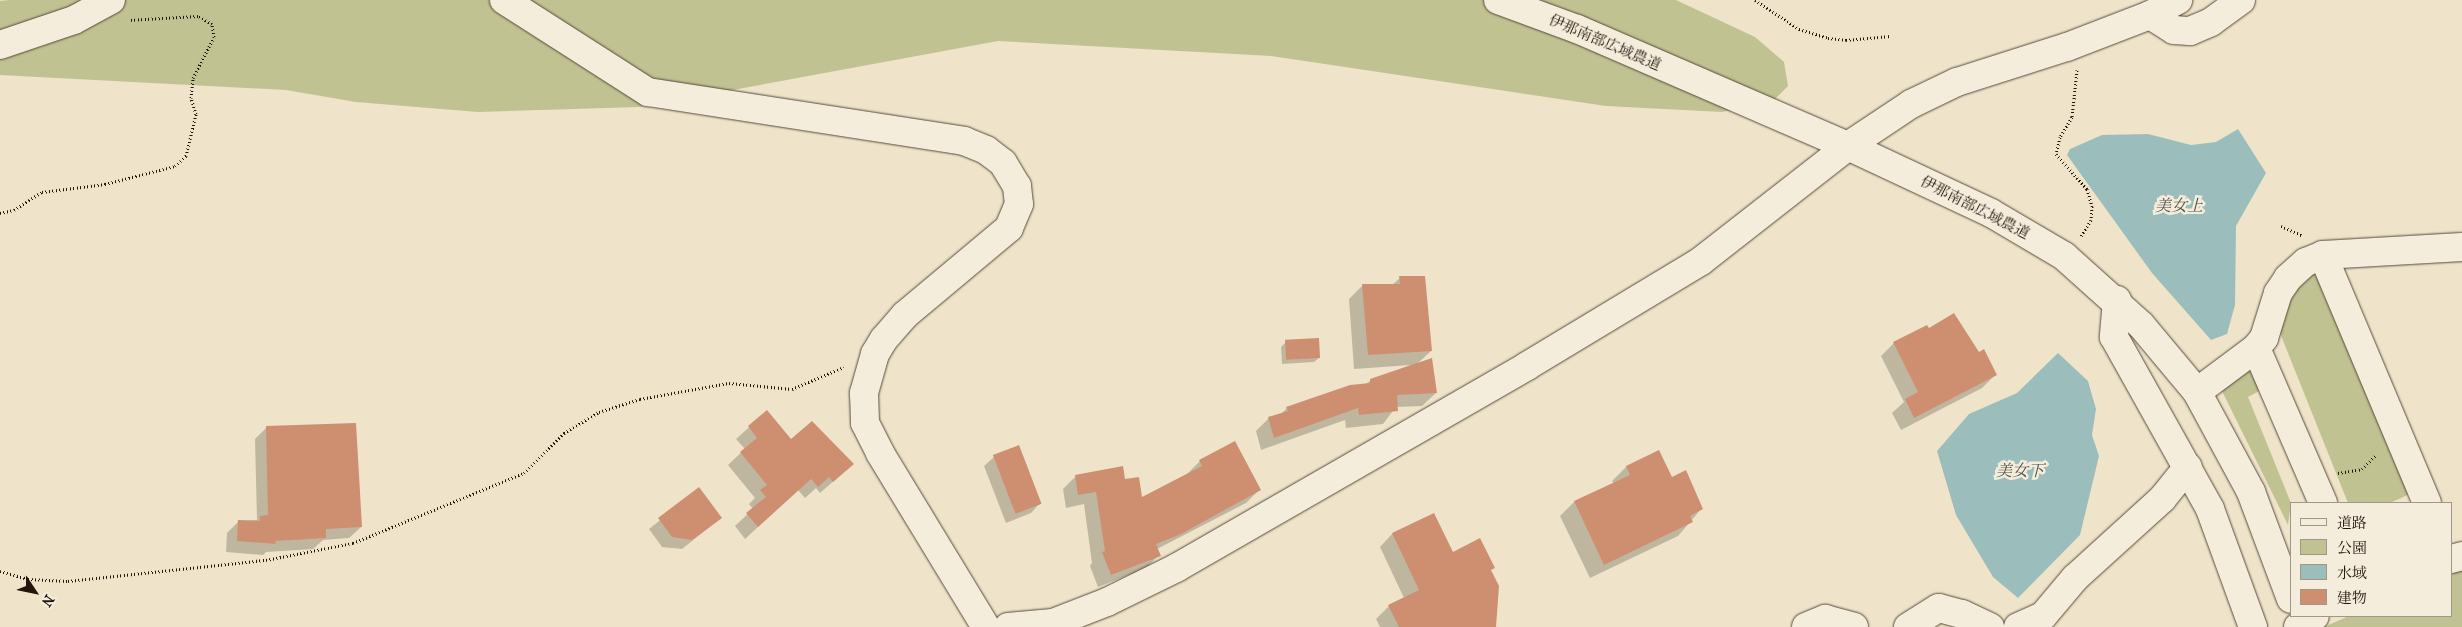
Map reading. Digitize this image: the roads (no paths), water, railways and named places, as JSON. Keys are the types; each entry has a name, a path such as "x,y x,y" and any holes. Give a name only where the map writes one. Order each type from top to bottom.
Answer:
{"street":[{"path":"504,0 648,92 964,141 986,150 1003,163 1017,186 1019,204 1009,228 905,315 875,354 864,393 865,422 880,453 986,627"},
{"name":"伊那南部広域農道","path":"1498,0 1576,29 1848,146 1991,213 2064,256 2117,300 2197,392 2282,542 2290,595"},
{"path":"1008,627 1053,623 1106,602 1178,567 1527,366 1701,261 1848,146 1911,104 1957,82 2067,47 2150,15 2178,0"},
{"path":"2150,15 2174,30 2190,31 2211,22 2241,0"},
{"path":"0,45 74,20 116,10"},
{"path":"2197,392 2256,348 2264,338 2278,293 2288,278 2306,262 2323,255 2462,247"},
{"path":"2323,255 2427,502"},
{"path":"2117,300 2114,337 2210,508 2253,627"},
{"path":"2256,348 2323,502"},
{"path":"2018,627 2043,616 2075,578 2162,499 2188,467"},
{"path":"1908,627 1939,608 1962,614 1990,627"},
{"path":"2297,627 2313,617"},
{"path":"1806,627 1825,619 1854,627"}],"water":[{"name":"美女上","path":"2238,129 2266,173 2236,226 2235,305 2227,334 2211,340 2152,273 2067,155 2070,149 2102,135 2148,134 2191,145 2216,142"},
{"name":"美女下","path":"2058,353 2088,381 2096,409 2092,435 2099,456 2080,535 2018,598 1993,577 1956,515 1937,451 1969,414 2017,393"}]}
